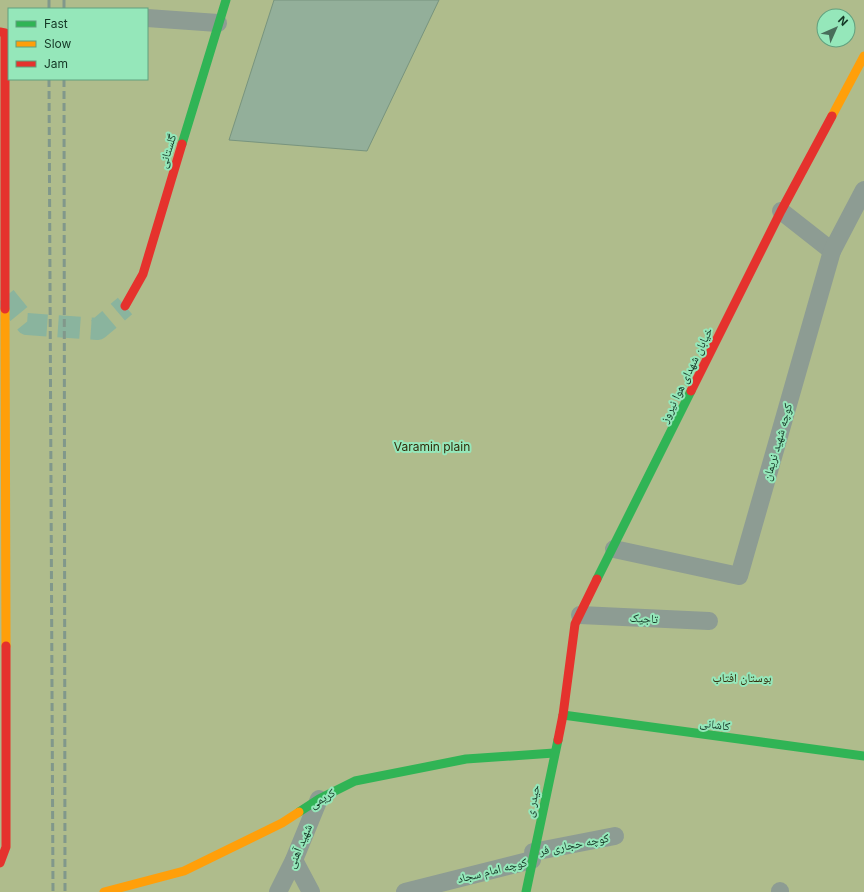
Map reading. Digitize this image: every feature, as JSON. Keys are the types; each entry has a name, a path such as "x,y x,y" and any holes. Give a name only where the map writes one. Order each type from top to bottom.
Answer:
{"main road":[{"name":"گلستانی","path":"125,306 143,274 226,0"},
{"path":"0,32 5,33 6,791 6,847 0,863"},
{"name":"خیابان شهدای هوا نیروز","path":"563,715 575,624 614,549 781,211 864,56"},
{"name":"حیدر ی","path":"526,892 554,752 563,715"},
{"name":"کاشانی","path":"563,715 864,756"},
{"name":"کریمی","path":"104,892 184,871 282,823 319,799 355,781 389,773 466,759 554,752"}],"street":[{"path":"148,18 218,23"},
{"name":"کوچه شهید نریمان","path":"614,549 739,576 832,251 864,190"},
{"path":"781,211 832,251"},
{"name":"تاجیک","path":"580,615 709,621"},
{"name":"شهید آهنی","path":"278,892 294,860 319,799"},
{"name":"کوچه حجاری فر","path":"533,856 615,836"},
{"name":"کوچه امام سجاد","path":"405,892 533,856"},
{"path":"294,860 311,892"}],"green space":[{"name":"Varamin plain","path":"0,0 864,0 864,892 0,892"}],"building":[{"path":"274,0 439,0 367,151 229,140"}],"tunnel":[{"path":"5,297 27,324 98,329 125,306"}],"railway":[{"path":"49,0 49,8"},
{"path":"64,0 64,8"},
{"path":"49,80 53,892"},
{"path":"64,80 65,892"}],"traffic: fast":[{"path":"182,144 226,0"},
{"path":"597,579 691,391"},
{"path":"563,715 864,756"},
{"path":"526,892 558,740"},
{"path":"299,812 319,799 355,781 466,759 554,753"}],"traffic: slow":[{"path":"832,116 864,56"},
{"path":"5,309 6,646"},
{"path":"104,892 184,871 282,823 299,812"}],"traffic: jam":[{"path":"0,32 5,33 5,309"},
{"path":"691,391 781,211 832,116"},
{"path":"125,306 143,274 182,144"},
{"path":"558,740 563,715 575,624 597,579"},
{"path":"0,863 6,847 6,646"}],"park label":[{"name":"بوستان افتاب","path":"742,677"}]}
